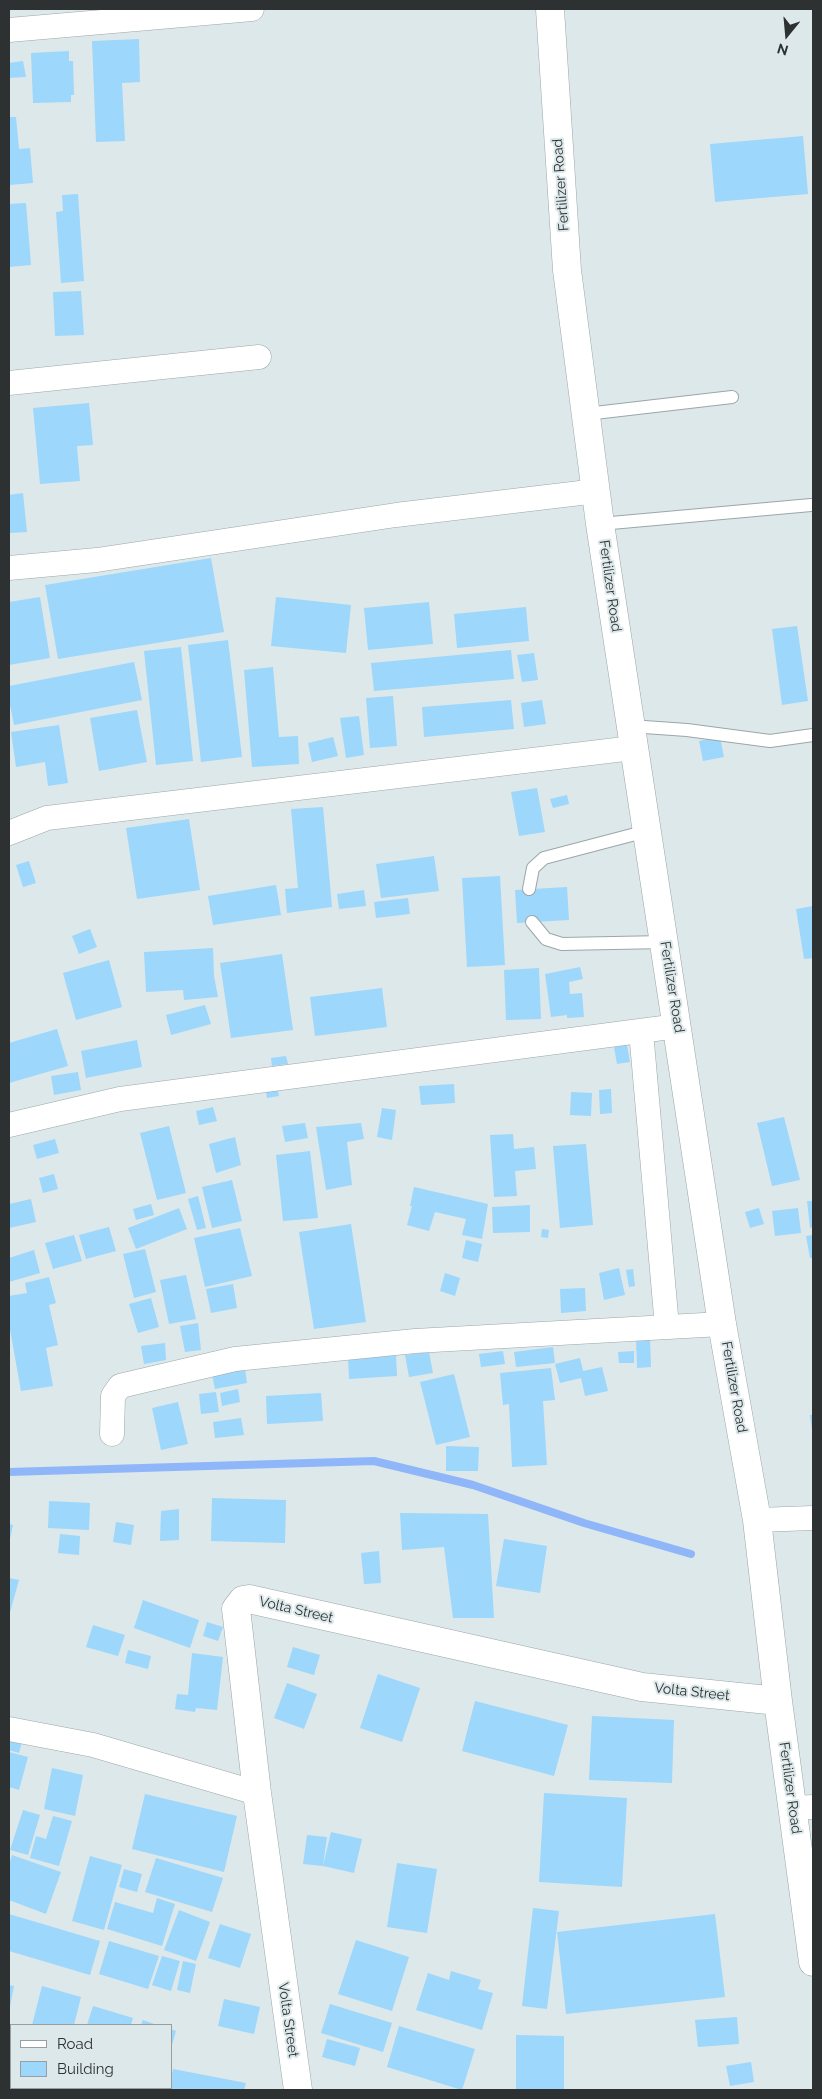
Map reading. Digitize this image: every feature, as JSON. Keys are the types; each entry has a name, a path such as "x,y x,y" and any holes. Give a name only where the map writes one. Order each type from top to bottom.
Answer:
{"street":[{"path":"9,30 252,9"},
{"name":"Fertilizer Road","path":"550,9 567,270 600,524 722,1324 757,1520 778,1701 803,1807 813,1962"},
{"path":"9,383 259,357"},
{"path":"9,568 97,560 396,515 597,491"},
{"path":"9,833 47,818 632,737"},
{"path":"9,1125 120,1099 678,1026"},
{"path":"641,1031 668,1328"},
{"path":"112,1434 113,1396 120,1386 235,1359 415,1341 722,1324"},
{"path":"757,1520 813,1518"},
{"name":"Volta Street","path":"298,2090 257,1793 236,1609 243,1600 249,1599 642,1687 778,1701"},
{"path":"9,1729 94,1745 257,1793"}],"lane":[{"path":"586,414 732,397"},
{"path":"600,524 811,505"},
{"path":"632,737 687,730 770,741 813,736"},
{"path":"529,889 533,868 544,858 647,831"},
{"path":"532,922 546,939 562,944 665,942"}],"building":[{"path":"139,39 140,82 122,83 125,141 96,142 92,41"},
{"path":"69,51 69,61 73,61 74,95 71,95 71,102 33,103 31,53"},
{"path":"23,61 26,77 9,78 9,63"},
{"path":"9,117 16,117 19,149 30,148 33,183 9,185"},
{"path":"803,136 808,194 715,202 710,144"},
{"path":"78,194 84,281 61,283 56,212 63,211 62,195"},
{"path":"26,203 31,265 9,267 9,204"},
{"path":"81,291 84,335 55,336 53,292"},
{"path":"89,403 93,445 77,446 80,481 40,484 33,408"},
{"path":"23,493 27,532 9,533 9,495"},
{"path":"211,558 224,632 58,659 45,585"},
{"path":"40,597 50,658 9,665 9,602"},
{"path":"276,597 351,605 346,653 271,646"},
{"path":"429,602 433,644 368,650 364,608"},
{"path":"526,607 529,641 457,648 454,614"},
{"path":"797,626 808,701 782,705 772,629"},
{"path":"228,640 242,757 201,762 188,645"},
{"path":"181,647 193,761 156,765 144,651"},
{"path":"511,650 514,679 374,691 371,663"},
{"path":"534,653 538,680 522,682 517,655"},
{"path":"134,662 142,700 14,725 9,700 9,686"},
{"path":"273,667 279,737 298,736 299,764 252,767 244,670"},
{"path":"393,696 397,746 370,748 366,698"},
{"path":"511,700 514,729 424,737 422,707"},
{"path":"542,700 546,724 524,727 521,703"},
{"path":"137,710 147,762 99,771 90,718"},
{"path":"359,716 364,755 346,758 340,718"},
{"path":"59,725 68,783 48,786 45,762 16,767 11,732"},
{"path":"333,737 338,756 312,762 308,743"},
{"path":"720,737 724,757 703,761 699,741"},
{"path":"537,788 545,832 519,836 511,792"},
{"path":"567,795 569,804 553,808 550,799"},
{"path":"323,807 332,907 287,913 285,889 298,888 291,809"},
{"path":"189,819 200,890 137,899 126,828"},
{"path":"434,856 439,891 381,898 376,864"},
{"path":"29,861 36,883 23,887 16,865"},
{"path":"500,876 505,965 467,967 462,878"},
{"path":"276,885 281,915 213,925 208,896"},
{"path":"567,887 569,920 517,923 515,890"},
{"path":"364,890 366,906 339,909 337,894"},
{"path":"408,898 410,914 376,918 374,902"},
{"path":"813,906 813,958 804,959 796,909"},
{"path":"90,929 97,947 79,954 72,936"},
{"path":"213,948 214,976 218,997 184,1000 183,990 146,992 144,952"},
{"path":"282,954 293,1030 231,1038 220,963"},
{"path":"109,960 122,1007 76,1020 63,973"},
{"path":"580,967 583,979 569,982 570,994 582,993 584,1017 567,1018 567,1015 551,1017 545,974"},
{"path":"539,968 541,1019 506,1020 504,970"},
{"path":"382,988 387,1027 315,1036 310,997"},
{"path":"205,1005 211,1024 171,1035 166,1015"},
{"path":"57,1029 68,1066 9,1083 9,1043"},
{"path":"137,1040 142,1067 86,1078 81,1051"},
{"path":"627,1045 630,1062 617,1064 614,1047"},
{"path":"286,1056 288,1064 272,1066 271,1058"},
{"path":"78,1072 81,1090 54,1095 51,1076"},
{"path":"277,1083 279,1096 267,1098 265,1085"},
{"path":"454,1084 455,1103 421,1105 419,1086"},
{"path":"611,1089 612,1113 600,1114 599,1090"},
{"path":"571,1092 592,1093 591,1116 570,1115"},
{"path":"213,1107 217,1121 199,1125 196,1111"},
{"path":"382,1108 396,1110 392,1140 377,1137"},
{"path":"784,1117 800,1180 772,1186 757,1123"},
{"path":"305,1123 308,1138 285,1142 282,1126"},
{"path":"361,1123 364,1139 347,1142 352,1185 326,1190 316,1127"},
{"path":"169,1126 186,1193 157,1200 140,1133"},
{"path":"513,1134 514,1149 534,1147 536,1169 515,1171 517,1196 494,1197 490,1135"},
{"path":"235,1137 241,1165 216,1173 209,1144"},
{"path":"55,1139 59,1153 37,1159 33,1145"},
{"path":"586,1144 593,1225 560,1228 553,1146"},
{"path":"310,1151 318,1218 283,1221 276,1155"},
{"path":"54,1174 58,1189 43,1193 39,1178"},
{"path":"232,1180 242,1221 212,1228 202,1187"},
{"path":"414,1187 488,1204 482,1239 462,1235 466,1219 435,1212 429,1231 407,1225"},
{"path":"198,1196 206,1228 197,1230 188,1199"},
{"path":"31,1199 36,1222 9,1228 9,1204"},
{"path":"807,1201 813,1201 813,1227 810,1228"},
{"path":"151,1204 154,1215 136,1220 133,1209"},
{"path":"530,1205 530,1232 493,1233 492,1207"},
{"path":"179,1208 187,1229 136,1249 128,1228"},
{"path":"759,1208 764,1224 750,1228 745,1212"},
{"path":"798,1208 801,1233 775,1236 772,1211"},
{"path":"351,1224 366,1322 314,1329 299,1232"},
{"path":"109,1227 116,1251 86,1259 79,1235"},
{"path":"240,1228 252,1276 205,1287 194,1238"},
{"path":"542,1229 549,1230 548,1238 541,1237"},
{"path":"74,1235 82,1261 53,1269 45,1243"},
{"path":"813,1235 813,1258 810,1258 806,1236"},
{"path":"466,1240 482,1244 478,1262 462,1258"},
{"path":"145,1249 156,1292 134,1298 123,1254"},
{"path":"34,1250 40,1273 9,1282 9,1258"},
{"path":"619,1268 625,1295 604,1300 599,1273"},
{"path":"633,1269 635,1286 629,1287 626,1270"},
{"path":"445,1273 460,1278 455,1296 440,1291"},
{"path":"186,1275 196,1319 169,1324 160,1280"},
{"path":"49,1277 56,1303 49,1305 58,1345 46,1348 53,1386 21,1391 9,1324 9,1296 27,1293 25,1283"},
{"path":"233,1284 237,1308 211,1313 206,1289"},
{"path":"585,1288 586,1311 561,1313 560,1289"},
{"path":"151,1298 159,1327 138,1333 129,1304"},
{"path":"198,1323 201,1350 185,1352 180,1326"},
{"path":"636,1339 650,1339 651,1367 637,1368"},
{"path":"165,1343 166,1360 144,1364 141,1346"},
{"path":"553,1347 555,1363 516,1367 514,1352"},
{"path":"503,1351 505,1364 481,1367 479,1354"},
{"path":"634,1351 634,1363 619,1363 618,1352"},
{"path":"429,1352 433,1373 409,1377 405,1355"},
{"path":"396,1355 397,1376 349,1379 348,1358"},
{"path":"580,1358 583,1371 602,1367 608,1391 585,1396 581,1378 560,1383 555,1364"},
{"path":"551,1368 555,1400 543,1401 547,1465 512,1467 509,1404 503,1405 500,1373"},
{"path":"245,1369 247,1383 215,1389 212,1375"},
{"path":"454,1374 470,1437 436,1445 420,1382"},
{"path":"238,1389 240,1402 222,1406 220,1393"},
{"path":"216,1392 219,1412 201,1414 199,1394"},
{"path":"321,1393 323,1421 267,1424 266,1396"},
{"path":"178,1402 188,1444 161,1450 152,1408"},
{"path":"810,1415 813,1415 813,1429 812,1429"},
{"path":"241,1418 244,1435 215,1438 213,1422"},
{"path":"446,1446 479,1447 478,1471 446,1471"},
{"path":"212,1498 286,1500 285,1543 211,1541"},
{"path":"49,1501 90,1503 89,1530 48,1528"},
{"path":"179,1509 179,1540 160,1541 161,1511"},
{"path":"400,1513 488,1514 494,1618 453,1618 444,1547 402,1550"},
{"path":"116,1522 134,1525 131,1545 113,1542"},
{"path":"9,1524 13,1525 10,1539 9,1539"},
{"path":"60,1534 80,1536 79,1555 58,1553"},
{"path":"504,1539 547,1546 540,1593 496,1586"},
{"path":"379,1551 381,1583 364,1584 361,1553"},
{"path":"9,1578 19,1580 9,1616"},
{"path":"143,1600 199,1620 190,1648 134,1628"},
{"path":"207,1622 223,1627 218,1641 203,1636"},
{"path":"93,1625 125,1635 118,1656 86,1647"},
{"path":"293,1647 320,1655 314,1675 287,1667"},
{"path":"128,1650 151,1656 148,1669 125,1663"},
{"path":"192,1653 223,1657 217,1710 196,1708 195,1712 175,1709 177,1694 188,1695"},
{"path":"378,1674 420,1688 402,1742 360,1728"},
{"path":"287,1683 317,1694 304,1729 274,1718"},
{"path":"475,1701 568,1725 554,1776 462,1751"},
{"path":"592,1716 674,1720 672,1783 589,1780"},
{"path":"9,1738 22,1742 19,1753 9,1750"},
{"path":"9,1752 28,1757 19,1790 9,1787"},
{"path":"52,1768 83,1775 75,1816 44,1809"},
{"path":"544,1793 627,1798 622,1887 539,1882"},
{"path":"145,1794 237,1816 224,1872 132,1849"},
{"path":"23,1810 40,1815 28,1855 10,1850"},
{"path":"53,1816 72,1821 59,1866 30,1858 36,1836 46,1839"},
{"path":"331,1832 362,1839 354,1873 323,1866"},
{"path":"307,1835 327,1837 323,1866 303,1864"},
{"path":"12,1855 61,1872 46,1914 9,1900 9,1865"},
{"path":"90,1856 122,1865 104,1930 72,1921"},
{"path":"156,1858 223,1878 212,1912 145,1892"},
{"path":"397,1863 437,1869 427,1933 387,1927"},
{"path":"124,1869 142,1874 137,1892 119,1887"},
{"path":"157,1898 175,1904 162,1946 107,1929 115,1902 153,1913"},
{"path":"533,1908 559,1911 547,2009 522,2006"},
{"path":"179,1910 210,1922 196,1961 164,1950"},
{"path":"9,1914 100,1941 90,1975 9,1951"},
{"path":"715,1914 725,1997 566,2014 557,1932"},
{"path":"220,1924 251,1934 240,1968 208,1958"},
{"path":"356,1940 409,1957 392,2011 338,1994"},
{"path":"109,1941 159,1956 148,1989 99,1974"},
{"path":"162,1956 180,1961 171,1991 152,1985"},
{"path":"183,1961 196,1964 190,1993 177,1990"},
{"path":"451,1971 481,1980 478,1989 493,1993 482,2030 416,2010 428,1973 449,1980"},
{"path":"9,1985 14,1986 10,2007 9,2007"},
{"path":"42,1986 81,1997 74,2024 32,2024"},
{"path":"224,1999 260,2007 254,2034 218,2026"},
{"path":"330,2004 392,2023 383,2052 321,2033"},
{"path":"93,2006 133,2018 131,2024 87,2024"},
{"path":"737,2017 739,2044 698,2047 695,2020"},
{"path":"143,2020 154,2024 141,2024"},
{"path":"399,2026 475,2049 462,2090 387,2067"},
{"path":"172,2029 176,2031 172,2045"},
{"path":"516,2035 564,2036 564,2090 516,2090"},
{"path":"327,2039 360,2048 355,2066 322,2057"},
{"path":"751,2062 754,2082 730,2086 726,2066"},
{"path":"173,2069 246,2083 244,2090 169,2090 172,2089"}],"waterway":[{"path":"9,1472 374,1461 473,1485 584,1523 691,1554"}]}
